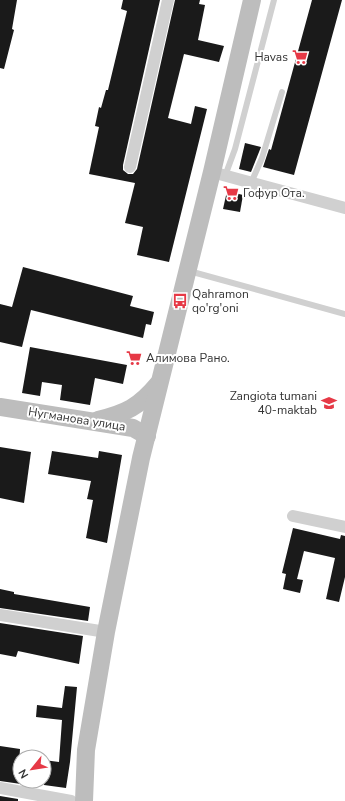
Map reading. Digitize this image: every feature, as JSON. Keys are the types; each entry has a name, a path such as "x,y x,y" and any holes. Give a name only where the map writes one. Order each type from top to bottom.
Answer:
{"main road":[{"path":"84,801 86,750 106,632 147,436 188,271 218,174 252,0"},
{"path":"92,421 115,416 135,407 145,400 159,384"},
{"name":"Нугманова улица","path":"0,407 133,428 147,436"},
{"name":"Нугманова улица","path":"0,418 132,438 147,436"}],"street":[{"path":"130,167 168,0"},
{"path":"218,174 345,208"},
{"path":"293,516 345,527"},
{"path":"0,615 106,632"},
{"path":"0,788 71,801"}],"lane":[{"path":"218,174 235,149 274,0"},
{"path":"251,183 262,158 282,92"},
{"path":"188,271 345,314"}],"building":[{"path":"0,0 17,0 12,29 14,30 4,69 0,68"},
{"path":"123,0 160,0 123,165 123,170 128,174 133,174 137,169 175,0 200,0 199,4 205,5 198,40 224,46 219,62 184,54 168,118 191,124 195,106 207,109 169,262 137,255 143,227 125,223 135,183 89,174 99,127 95,126 99,107 101,108 106,90 108,90 127,11 121,9"},
{"path":"312,0 342,0 294,175 263,167 269,149 271,150"},
{"path":"245,143 261,147 251,172 239,169"},
{"path":"227,191 243,195 240,212 223,209"},
{"path":"23,267 133,296 130,306 154,312 151,325 146,324 143,338 31,310 22,347 0,342 0,304 12,307"},
{"path":"30,347 127,365 123,384 95,378 90,405 60,400 62,385 42,382 40,396 22,393"},
{"path":"0,447 31,452 24,503 0,498"},
{"path":"52,451 98,458 99,451 122,455 107,543 86,538 93,500 87,499 91,481 48,474"},
{"path":"293,528 340,539 341,535 345,536 345,577 339,602 326,599 335,558 304,551 297,579 303,580 300,593 283,589 286,574 282,573"},
{"path":"0,589 14,592 14,594 90,607 88,621 0,608"},
{"path":"0,623 83,636 79,664 18,651 16,657 0,654"},
{"path":"65,686 77,687 66,788 52,786 52,761 59,762 62,720 36,717 37,705 62,708"},
{"path":"0,746 20,749 12,749 12,783 0,781"},
{"path":"0,796 18,799 18,801 0,801"}],"place":[{"name":"Havas","path":"300,57"},
{"name":"Гофур Ота.","path":"231,193"},
{"name":"Qahramon qo'rg'oni","path":"180,301"},
{"name":"Алимова Рано.","path":"134,358"},
{"name":"Zangiota tumani 40-maktab","path":"329,403"}]}
